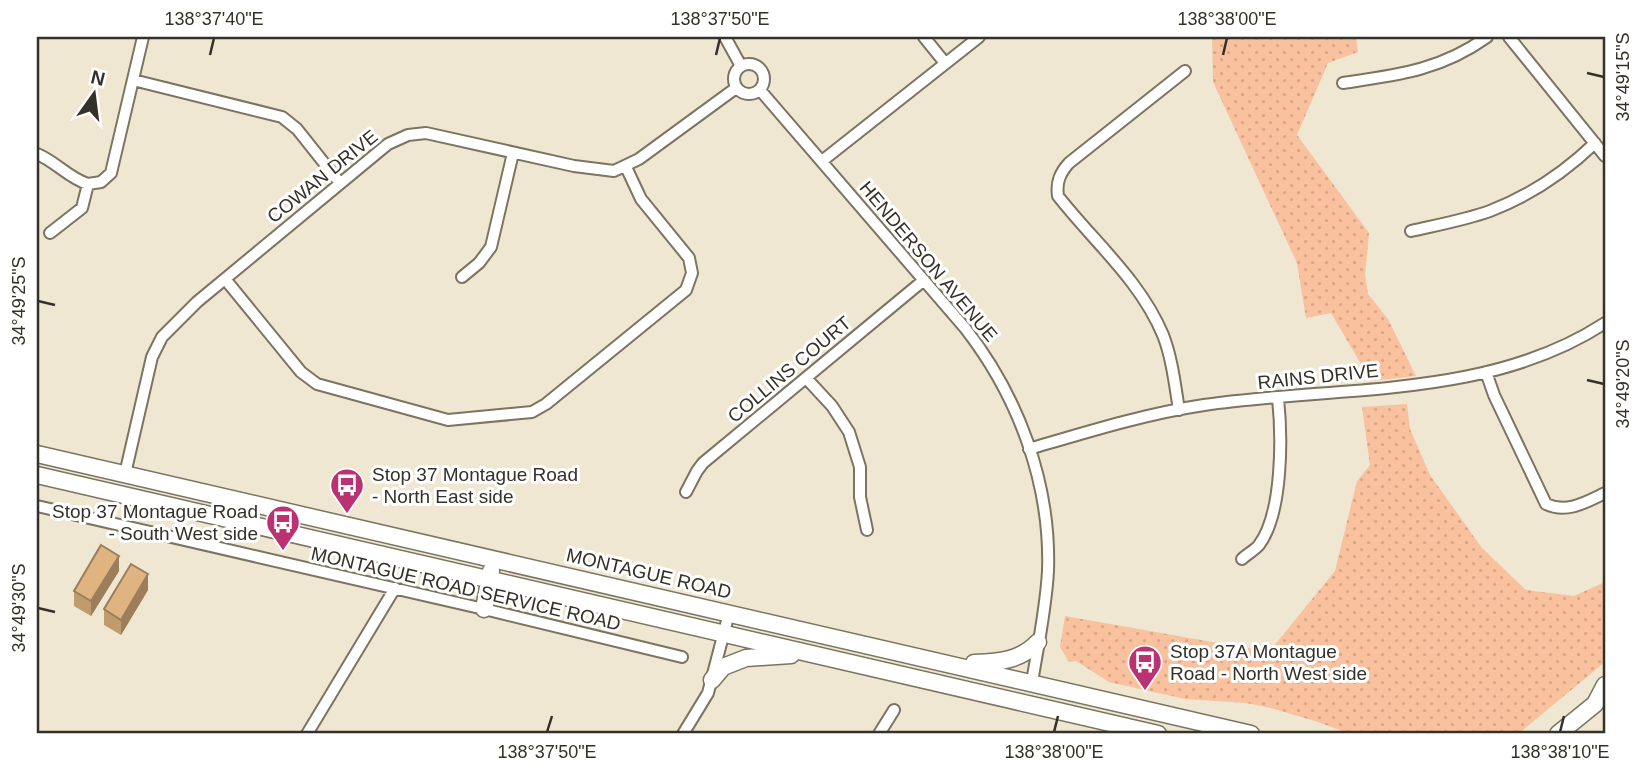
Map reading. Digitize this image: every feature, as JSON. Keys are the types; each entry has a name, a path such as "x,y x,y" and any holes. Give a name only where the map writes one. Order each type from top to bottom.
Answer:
{"main road":[{"name":"MONTAGUE ROAD","path":"37,454 1251,734"},
{"path":"121,495 125,474"},
{"path":"37,475 1158,734"},
{"path":"484,609 493,558"},
{"path":"954,664 1008,662 1030,651 1038,642"},
{"path":"712,680 723,667 746,658 811,654"},
{"path":"1028,704 1032,682"},
{"path":"1558,734 1600,703 1605,685"}],"street":[{"path":"37,154 88,184 101,182 111,173 144,37"},
{"path":"725,37 741,66"},
{"path":"924,37 945,63"},
{"path":"822,161 979,37"},
{"path":"1343,83 1427,68 1452,59 1487,37"},
{"path":"1509,37 1605,156"},
{"path":"753,64 762,71 764,82 760,90 745,94 736,88 734,75 741,66 753,64"},
{"path":"1180,410 1164,337 1153,314 1130,278 1058,196 1057,188 1062,170 1069,163 1185,71"},
{"path":"133,80 282,117 297,129 340,183"},
{"path":"225,279 301,372 317,384 448,420 532,412 686,290 692,273 689,258 641,199 626,167 736,88"},
{"name":"HENDERSON AVENUE","path":"760,90 965,328 991,365 1015,410 1029,449 1045,516 1047,543 1046,592 1032,682"},
{"name":"COWAN DRIVE","path":"125,474 152,357 169,328 388,144 417,133 602,171 626,167"},
{"path":"1411,231 1489,211 1514,200 1570,167 1595,143"},
{"path":"462,277 479,263 491,247 513,153"},
{"path":"50,233 82,208 88,184"},
{"name":"COLLINS COURT","path":"686,492 704,463 924,280"},
{"name":"RAINS DRIVE","path":"1029,449 1146,416 1205,405 1445,381 1526,362 1591,333 1605,323"},
{"path":"1486,372 1494,395 1546,504 1561,509 1571,508 1605,493"},
{"path":"806,378 832,406 849,432 860,467 860,497 867,530"},
{"path":"1242,559 1259,546 1274,506 1280,456 1278,398"},
{"name":"MONTAGUE ROAD SERVICE ROAD","path":"37,506 682,657"},
{"path":"307,734 394,588"},
{"path":"682,734 708,693 729,613"},
{"path":"879,734 894,710"}],"shaded area":[{"path":"1212,37 1356,37 1358,52 1328,63 1297,135 1369,233 1365,275 1368,294 1388,319 1416,376 1371,381 1331,313 1306,318 1297,263 1213,82"},
{"path":"1407,404 1410,429 1430,475 1482,548 1526,590 1574,596 1605,582 1605,662 1518,734 1350,734 1271,708 1246,703 1185,699 1109,682 1076,661 1069,662 1060,647 1065,616 1269,652 1335,571 1357,481 1370,465 1362,407"}],"building":[{"path":"101,545 119,556 91,601 74,591"},
{"path":"131,564 148,574 121,620 104,609"}],"place":[{"name":"Stop 37 Montague Road - North East side","path":"347,515"},
{"name":"Stop 37 Montague Road - South West side","path":"283,552"},
{"name":"Stop 37A Montague Road - North West side","path":"1145,692"}]}
